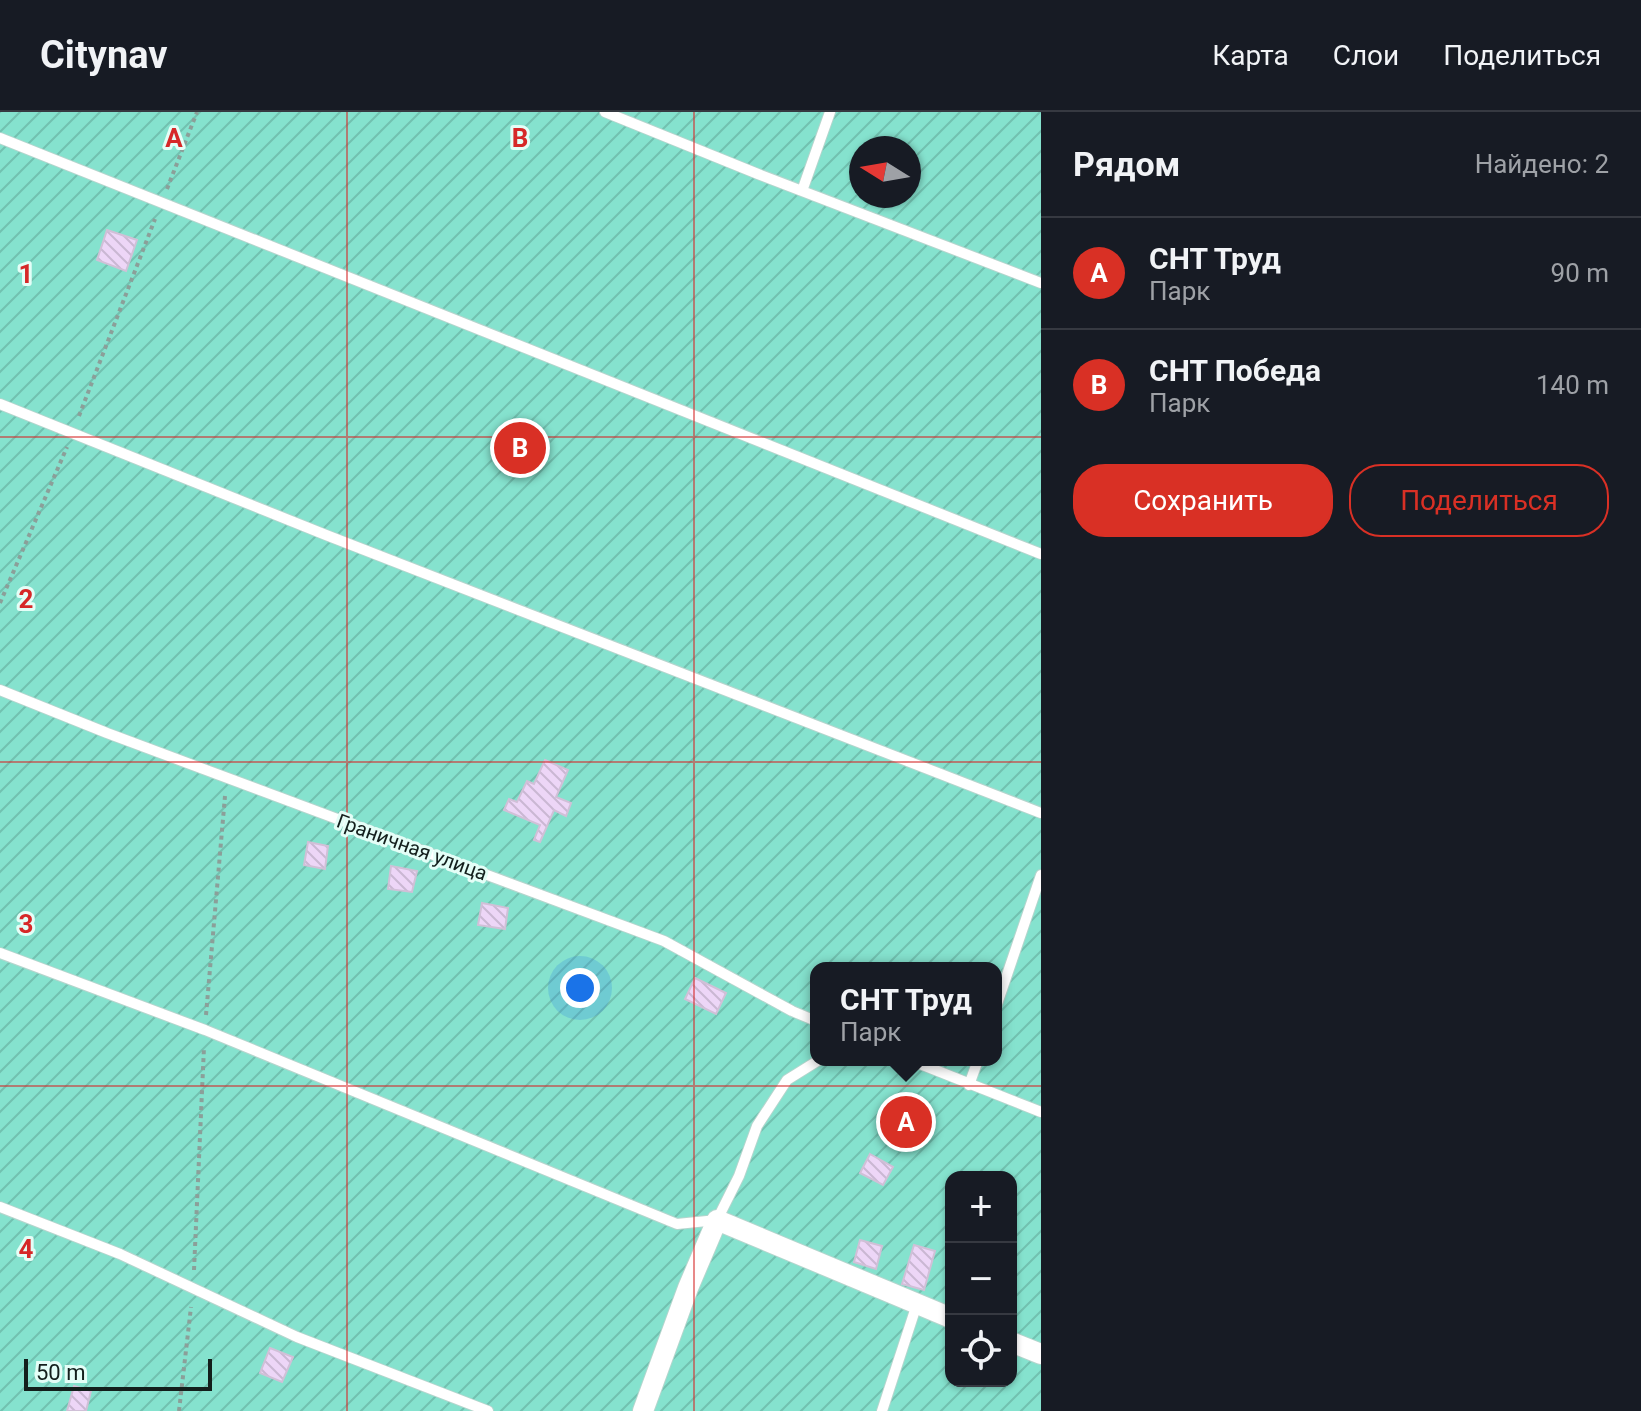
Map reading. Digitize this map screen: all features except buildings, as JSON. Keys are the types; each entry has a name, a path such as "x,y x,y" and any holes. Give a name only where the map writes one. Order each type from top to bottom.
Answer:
{"street":[{"path":"643,1411 688,1288 717,1220 945,1316"},
{"path":"1017,1344 1041,1354"}],"lane":[{"path":"605,112 1041,283"},
{"path":"802,191 830,112"},
{"path":"0,138 1041,554"},
{"path":"0,404 1041,813"},
{"name":"Граничная улица","path":"0,690 664,941 810,1018"},
{"path":"1002,989 1041,875"},
{"path":"0,953 205,1030 677,1224 717,1220 739,1176 757,1126 787,1080 810,1066"},
{"path":"924,1066 1041,1112"},
{"path":"969,1085 976,1066"},
{"path":"0,1207 120,1254 297,1337 488,1411"},
{"path":"882,1411 917,1304"}],"path":[{"path":"0,603 73,433 197,112"},
{"path":"179,1411 193,1289 205,1030 227,778"}],"green space":[{"path":"0,112 1041,112 1041,1411 0,1411"}],"place":[{"name":"СНТ Победа","path":"520,448"},
{"name":"СНТ Труд","path":"906,1122"}]}
